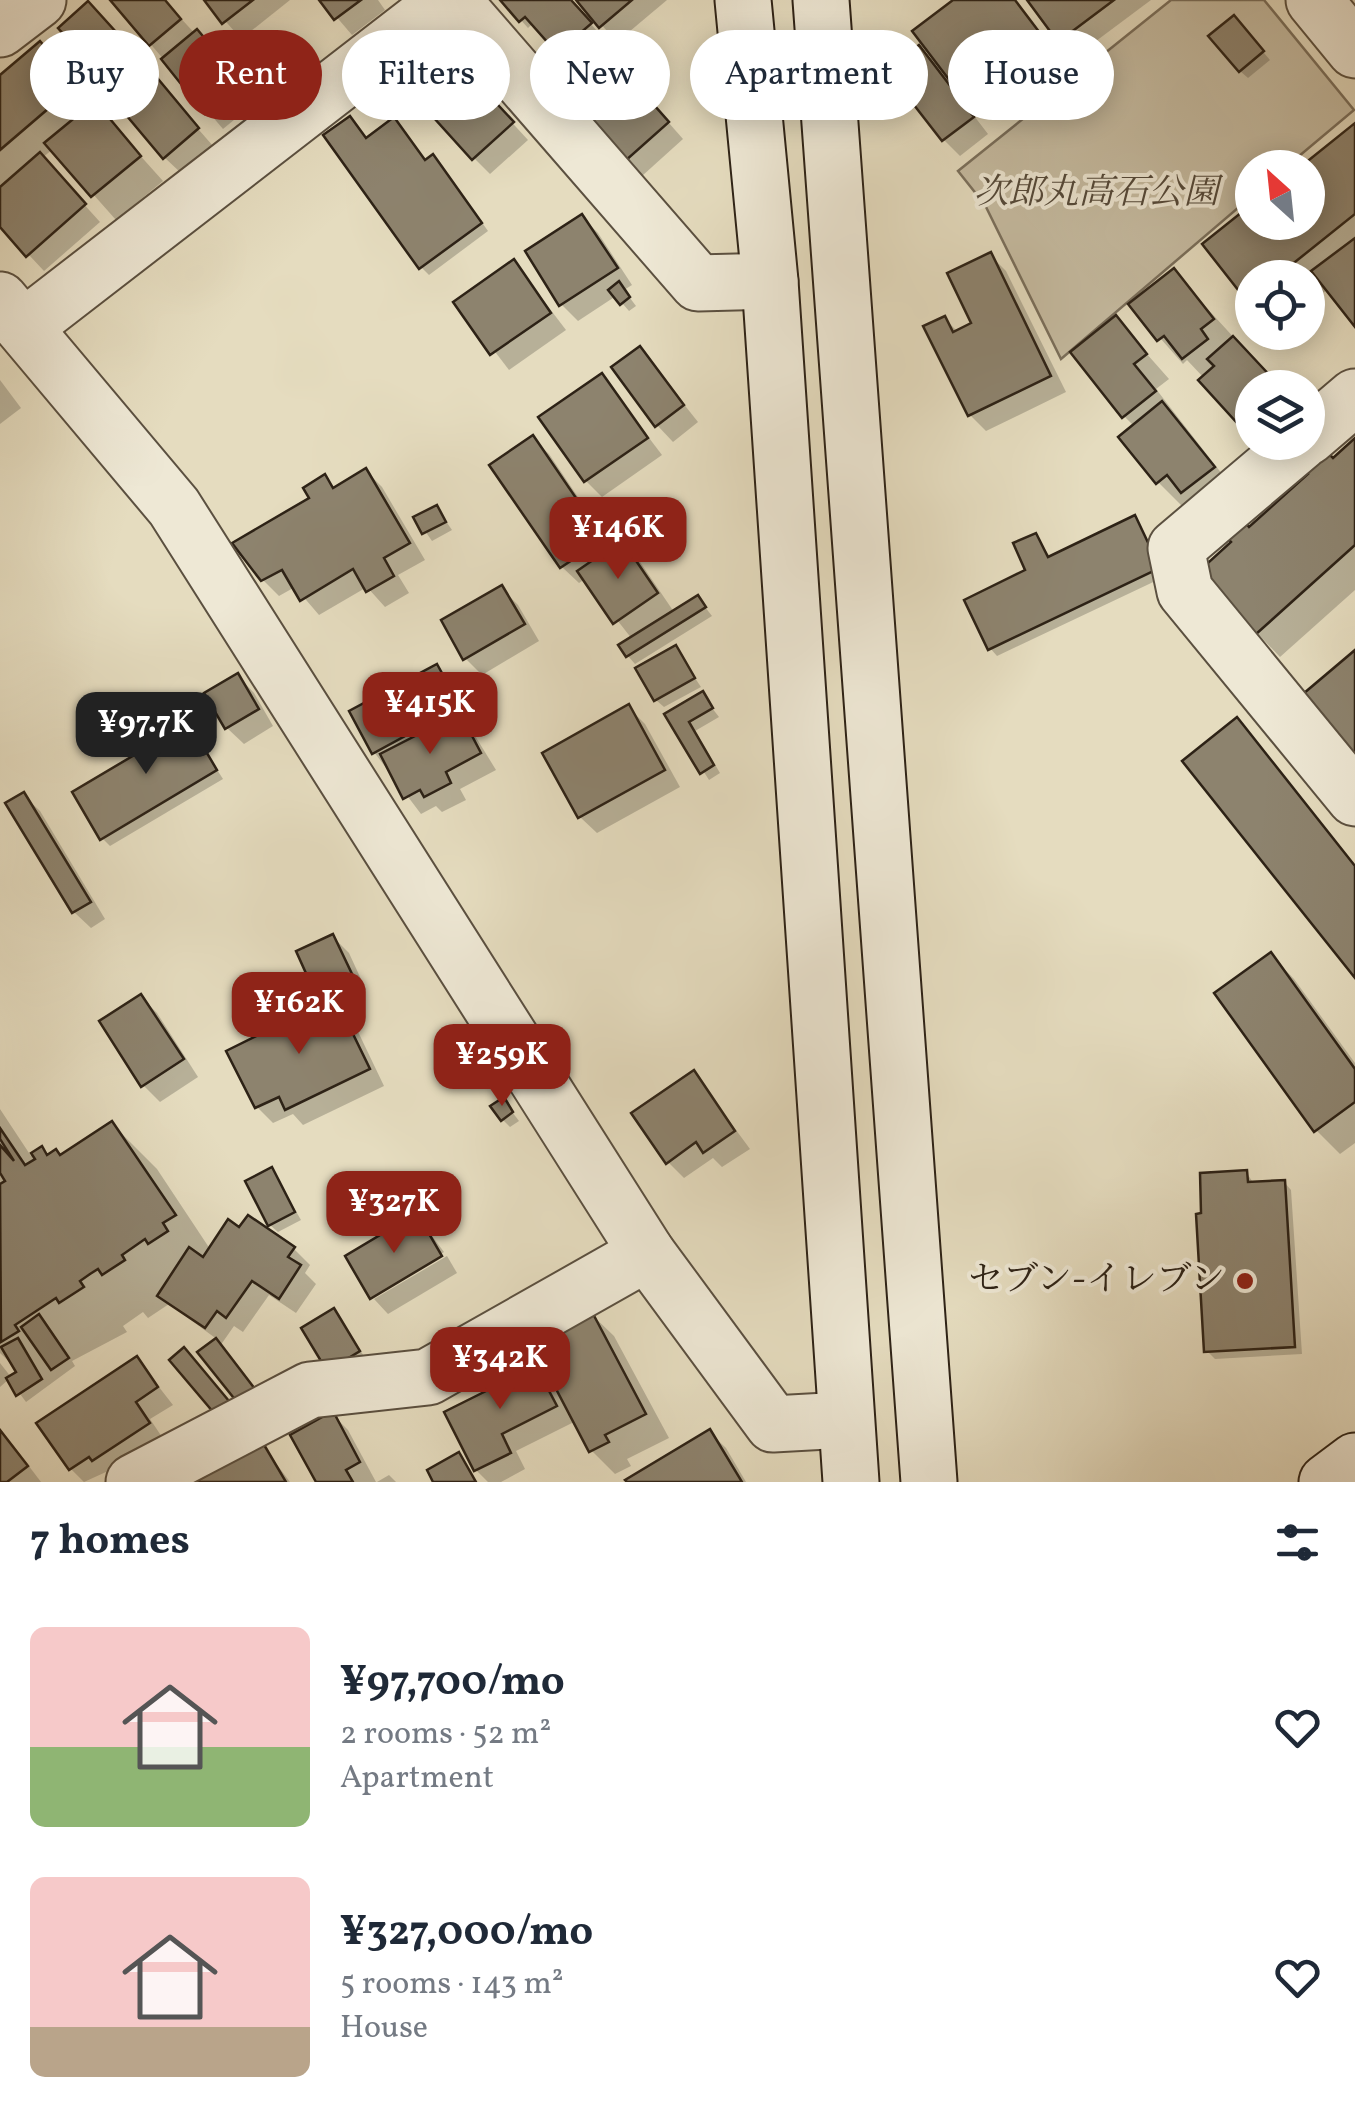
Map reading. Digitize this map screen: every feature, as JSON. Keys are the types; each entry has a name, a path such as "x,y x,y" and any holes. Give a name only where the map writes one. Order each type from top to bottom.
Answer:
{"street":[{"path":"0,29 38,0"},
{"path":"770,281 698,282 450,0 12,314 174,507 647,1253 773,1424 845,1420"},
{"path":"744,0 770,281 851,1482"},
{"path":"822,0 930,1482"},
{"path":"1314,0 1355,50"},
{"path":"1325,423 1355,398"},
{"path":"1280,460 1176,548 1186,591 1355,798"},
{"path":"134,1482 310,1390 428,1378 647,1253"},
{"path":"1328,1482 1355,1462"}],"green space":[{"name":"次郎丸高石公園","path":"1171,0 1264,0 1354,110 1306,150 1235,150 1235,211 1061,359 985,205 958,171 1022,120 1114,120 1114,46"}],"building":[{"path":"110,0 165,0 181,19 159,38 159,30 135,30"},
{"path":"204,0 253,0 222,24"},
{"path":"319,0 361,0 334,20"},
{"path":"500,0 571,0 592,23 584,30 537,30 525,17 519,22"},
{"path":"576,0 632,0 599,28"},
{"path":"953,0 1015,0 1038,30 948,30 948,78 928,52 928,30 913,30"},
{"path":"1027,0 1114,0 1074,30 1049,30"},
{"path":"88,1 114,30 60,30"},
{"path":"1234,15 1264,51 1239,72 1208,36"},
{"path":"179,44 179,82 161,59"},
{"path":"30,50 30,120 35,120 0,150 0,75"},
{"path":"928,57 948,83 948,120 970,120 942,141 926,120"},
{"path":"159,80 179,104 179,120 192,120 199,128 163,159 130,120 159,120"},
{"path":"510,118 514,122 472,160 436,120"},
{"path":"72,120 111,120 141,156 91,197 44,143"},
{"path":"344,120 353,120 366,138 390,120 396,120 425,160 433,154 482,223 419,269 323,135"},
{"path":"587,120 667,120 669,122 624,162"},
{"path":"1355,123 1355,214 1325,238 1325,150 1321,150"},
{"path":"40,152 86,204 26,257 0,227 0,187"},
{"path":"582,214 618,268 559,306 525,251"},
{"path":"1235,218 1235,240 1322,240 1298,260 1235,260 1235,286 1202,244"},
{"path":"1355,238 1355,327 1325,289 1325,260"},
{"path":"991,252 1051,376 968,416 923,326 945,316 953,332 971,323 947,273"},
{"path":"514,259 551,313 490,355 453,302"},
{"path":"1174,268 1214,319 1201,329 1208,339 1182,359 1164,336 1157,341 1128,304"},
{"path":"619,281 630,297 620,305 608,290"},
{"path":"1116,315 1147,354 1134,364 1156,391 1122,418 1070,352"},
{"path":"1233,336 1235,350 1246,350 1265,370 1235,370 1235,421 1198,380 1214,366 1207,359"},
{"path":"640,346 684,405 655,427 611,367"},
{"path":"602,373 648,438 584,482 538,417"},
{"path":"1162,401 1215,467 1181,493 1167,475 1156,484 1118,437"},
{"path":"533,435 604,539 560,568 489,465"},
{"path":"1355,438 1355,545 1255,635 1198,572 1231,542 1222,532 1240,516 1249,527 1308,474 1302,467 1310,460 1325,460 1325,450 1333,458"},
{"path":"366,468 410,543 384,558 394,576 366,592 353,569 300,601 282,570 261,581 232,543 309,498 303,488 325,474 333,488"},
{"path":"437,505 446,522 422,534 413,517"},
{"path":"1135,515 1160,568 988,650 964,600 1025,570 1013,543 1036,533 1048,557"},
{"path":"622,540 658,593 613,624 577,571"},
{"path":"502,585 525,624 463,660 441,620"},
{"path":"698,595 706,607 626,657 618,645"},
{"path":"676,645 695,678 654,701 635,668"},
{"path":"1355,650 1355,757 1303,694"},
{"path":"437,664 460,706 372,754 349,711"},
{"path":"238,673 259,709 225,729 204,693"},
{"path":"703,691 713,708 689,722 714,765 700,774 664,714"},
{"path":"629,704 665,770 578,818 542,753"},
{"path":"182,711 217,770 100,840 72,792 141,751 135,739"},
{"path":"460,713 481,753 446,772 451,783 424,797 420,790 403,799 380,754"},
{"path":"1237,717 1355,866 1355,978 1182,761"},
{"path":"24,792 91,902 72,913 5,803"},
{"path":"333,934 352,974 314,991 296,951"},
{"path":"1271,952 1355,1069 1355,1102 1314,1132 1214,993"},
{"path":"141,994 184,1059 141,1087 99,1021"},
{"path":"335,997 370,1069 285,1110 279,1097 255,1108 226,1051"},
{"path":"694,1070 735,1131 703,1153 696,1142 666,1164 631,1113"},
{"path":"504,1097 513,1112 501,1121 490,1106"},
{"path":"112,1121 176,1215 163,1223 168,1231 148,1244 145,1239 122,1255 125,1260 102,1275 98,1269 90,1274 80,1281 84,1287 59,1303 56,1298 15,1325 19,1331 1,1342 0,1184 5,1181 0,1173 0,1145 14,1161 0,1139 0,1128 25,1165 35,1159 31,1153 42,1146 47,1155 56,1149 60,1155"},
{"path":"272,1167 295,1212 268,1226 245,1181"},
{"name":"セブン-イレブン","path":"1247,1170 1248,1182 1285,1180 1295,1347 1204,1352 1196,1214 1201,1213 1200,1173"},
{"path":"417,1213 442,1256 370,1299 345,1256"},
{"path":"248,1215 295,1247 288,1257 301,1265 279,1299 252,1281 226,1318 217,1311 205,1328 157,1296 189,1247 203,1257 228,1219 239,1227"},
{"path":"334,1308 360,1351 327,1371 301,1328"},
{"path":"591,1310 646,1414 605,1435 609,1442 589,1452 531,1341"},
{"path":"39,1314 69,1358 51,1370 21,1327"},
{"path":"18,1338 42,1379 16,1396 6,1378 16,1372 1,1347"},
{"path":"216,1338 255,1389 237,1402 197,1352"},
{"path":"184,1347 229,1401 214,1413 169,1360"},
{"path":"530,1355 557,1406 502,1434 511,1453 474,1471 444,1412 504,1382 498,1371"},
{"path":"137,1356 158,1387 136,1402 150,1423 92,1461 89,1457 69,1470 36,1423"},
{"path":"333,1411 360,1462 346,1470 353,1482 316,1482 290,1435"},
{"path":"710,1429 742,1482 625,1480"},
{"path":"0,1430 28,1466 7,1482 0,1482"},
{"path":"263,1443 286,1482 195,1482"},
{"path":"459,1452 476,1482 433,1482 427,1470"}],"place":[{"name":"セブン-イレブン","path":"1245,1281"}]}
